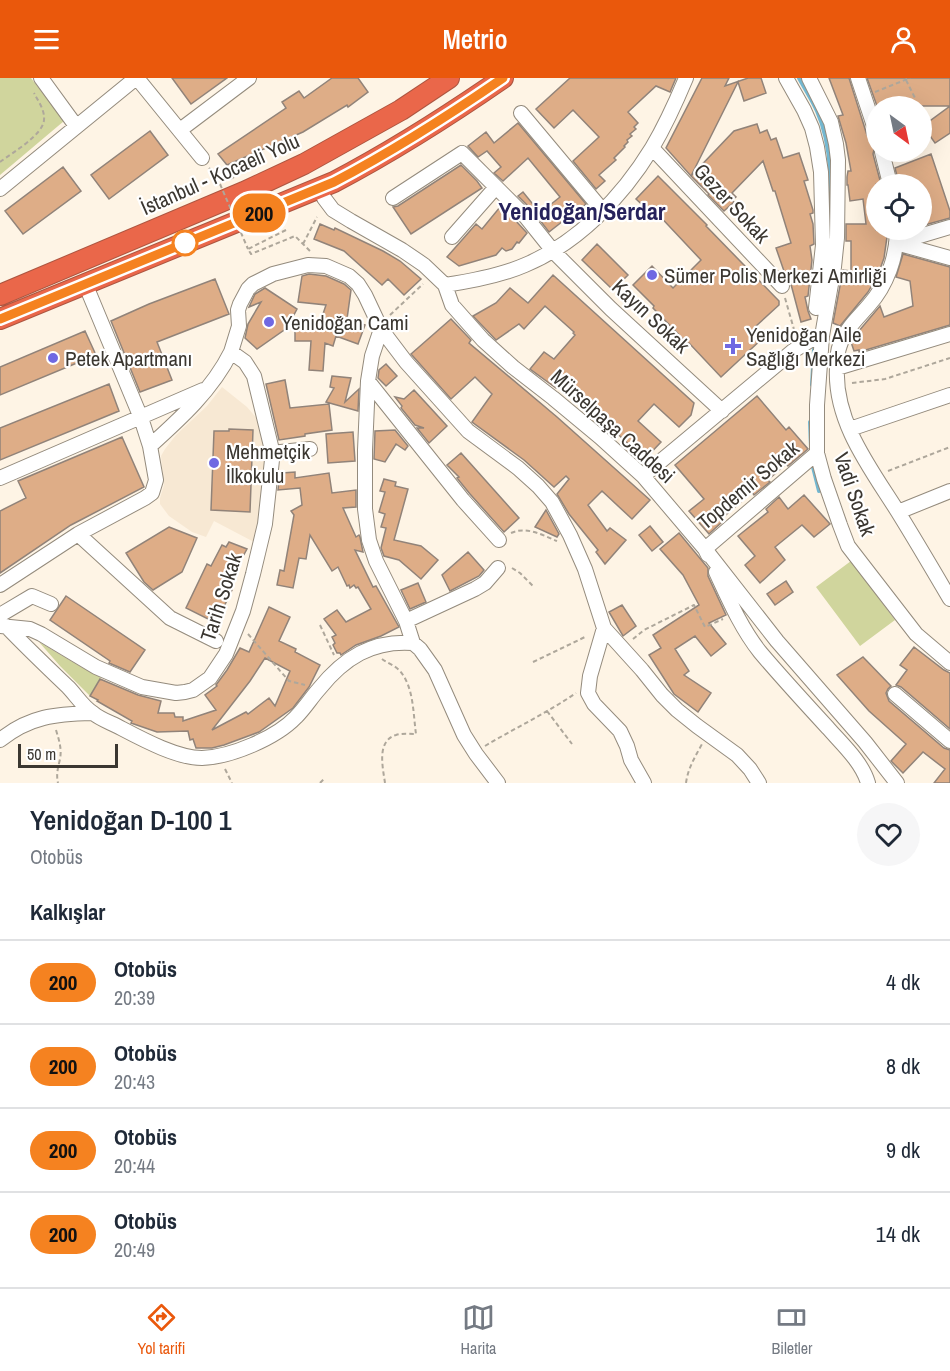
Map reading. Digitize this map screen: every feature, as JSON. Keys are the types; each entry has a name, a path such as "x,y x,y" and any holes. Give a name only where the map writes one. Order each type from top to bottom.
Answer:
{"highway":[{"name":"İstanbul - Kocaeli Yolu","path":"0,296 228,186 304,164 401,110 449,78"},
{"path":"0,334 370,163 422,133 503,78"},
{"path":"0,281 228,186"},
{"path":"0,319 320,188"}],"street":[{"path":"0,189 136,78 202,158"},
{"path":"180,130 249,78"},
{"path":"445,285 470,281 523,266 553,251 593,220 620,192 652,148 686,78"},
{"path":"786,78 813,128 818,147 823,245 816,308"},
{"name":"Vadi Sokak","path":"809,78 830,123 838,160 838,214 834,267 822,342 817,405 818,453 824,479 848,546 916,634 950,663"},
{"path":"858,78 866,103"},
{"path":"35,82 76,126"},
{"path":"521,113 603,211"},
{"path":"813,128 830,123"},
{"name":"Gezer Sokak","path":"652,148 782,286"},
{"name":"Kayın Sokak","path":"393,198 462,153 525,216 553,251 722,411"},
{"path":"452,237 496,187"},
{"name":"Mürselpaşa Caddesi","path":"320,188 333,210 402,250 433,274 445,285 452,305 483,340 600,437 643,476 705,549 777,641 865,742 897,783"},
{"path":"932,230 950,227"},
{"path":"896,240 890,268 882,286 846,333 840,345 837,384 840,403 866,462 948,589"},
{"path":"907,240 950,258"},
{"path":"150,446 182,418 225,364 239,326 240,304 253,284 273,274 308,265 326,266 349,276 358,284 380,327 405,362 462,424 487,446 518,468 544,493 557,511 576,549 590,583 604,628 662,695 677,710 738,755 750,768 759,783"},
{"path":"0,585 78,534 145,498 152,493 156,480 150,446 141,418 89,293"},
{"path":"380,327 368,381 365,450 365,509 372,551 406,621 413,643 435,670 459,725 498,783"},
{"path":"837,368 950,334"},
{"path":"643,476 799,347 809,341 822,342 839,351"},
{"name":"Tarih Sokak","path":"2,622 41,634 96,667 141,687 176,693 193,690 210,678 226,654 238,623 253,574 268,501 271,453 267,425 254,376 245,362 231,352"},
{"path":"368,381 499,540"},
{"path":"0,478 208,388"},
{"path":"850,429 950,395"},
{"path":"271,453 310,448"},
{"name":"Topdemir Sokak","path":"705,549 818,453"},
{"path":"898,512 950,491"},
{"path":"78,534 170,618 216,641"},
{"path":"705,549 735,613 759,650 842,744 866,776 868,783"},
{"path":"406,621 475,589 505,567"},
{"path":"51,604 32,596 2,622 92,713 146,741 171,751 201,758 213,757 247,747 284,729 339,666 352,657 389,643 413,643"},
{"path":"604,628 588,684 590,699 620,731 631,760 644,783"},
{"path":"896,694 950,741"},
{"path":"0,740 26,724 51,716 92,713"}],"path":[{"path":"864,97 910,78"},
{"path":"906,80 914,96"},
{"path":"0,162 32,138 41,129 45,120 35,82"},
{"path":"260,164 228,186 251,254 295,236 326,266"},
{"path":"303,244 317,217"},
{"path":"248,249 286,230"},
{"path":"380,327 433,274"},
{"path":"782,286 799,347"},
{"path":"837,384 885,379 950,358"},
{"path":"876,477 950,447"},
{"path":"499,540 519,530 527,530 576,549"},
{"path":"505,567 520,573 534,587"},
{"path":"621,648 644,630 694,606 705,627 735,613"},
{"path":"238,623 289,681 319,688"},
{"path":"320,625 339,666"},
{"path":"533,662 604,628"},
{"path":"373,648 385,662 404,677 410,689 416,734 393,736 384,745 382,761 385,783"},
{"path":"475,752 547,711 588,684"},
{"path":"547,711 572,744"},
{"path":"51,716 60,748 58,783"},
{"path":"686,783 692,761 708,733"},
{"path":"320,783 324,779"}],"shaded area":[{"name":"Mehmetçik İlkokulu","path":"222,387 247,407 260,422 266,447 264,485 254,542 214,521 206,537 192,532 169,516 160,504 164,485 161,456 176,435 207,406"}],"green space":[{"path":"0,78 31,78 64,121 0,175"},
{"path":"851,561 895,620 860,646 816,587"},
{"path":"39,642 101,677 90,696 60,666"}],"building":[{"path":"172,78 227,78 191,104"},
{"path":"332,78 358,78 368,92 348,107 347,105 303,132 227,165 218,154 286,108 282,102 299,91 304,98"},
{"path":"570,78 676,78 670,92 656,86 628,112 638,123 634,127 636,129 630,134 632,136 627,140 625,147 614,158 616,160 599,175 605,181 596,189 573,161 599,137 573,110 554,128 536,109"},
{"path":"702,78 729,78 725,86 748,78 761,78 766,93 744,101 738,82 691,176 666,148"},
{"path":"829,78 849,78 866,132 866,162 875,162 878,174 866,174 866,224 863,199 850,201 847,177 848,171 851,171 838,116 843,115"},
{"path":"867,78 950,78 950,106 932,106 932,96 873,96"},
{"path":"950,106 950,133 935,143 932,139 932,119"},
{"path":"518,123 586,204 549,232 518,196 523,192 540,213 560,197 528,158 503,181 494,173 501,167 487,151 478,157 468,146 486,132 494,143"},
{"path":"757,124 760,133 767,130 771,140 776,138 783,158 799,153 808,180 804,181 813,210 810,214 814,244 810,246 812,260 808,296 805,297 811,319 801,322 788,273 785,274 776,248 791,243 763,161 732,193 736,197 732,200 734,202 724,211 691,176 734,131"},
{"path":"150,131 168,155 109,199 91,175"},
{"path":"932,157 950,211 950,218 932,223 932,174 896,174 895,168 910,162 932,162"},
{"path":"461,165 482,188 411,234 393,207"},
{"path":"63,167 81,191 23,234 5,211"},
{"path":"658,176 779,301 779,305 755,327 764,337 721,377 633,285 652,266 673,288 701,260 654,210 651,213 636,199"},
{"path":"500,207 504,208 527,233 519,243 517,242 512,249 506,251 502,248 496,255 459,266 447,257 476,224 482,229"},
{"path":"320,224 334,230 335,228 383,251 400,261 421,279 404,295 388,279 382,285 344,251 314,239"},
{"path":"846,224 866,224 866,240 887,240 884,258 876,278 868,292 840,326 833,323 843,270 851,271 851,241 846,241"},
{"path":"597,244 628,275 613,290 582,260"},
{"path":"903,254 950,267 950,325 859,352 859,350 854,351 851,342 853,338 880,306 884,317 913,306 910,281 896,277"},
{"path":"309,274 326,276 344,284 351,290 347,319 365,325 358,344 336,336 333,346 325,343 323,371 309,370 311,341 295,341 295,329 318,329 326,305 298,302 302,276"},
{"path":"553,275 694,403 691,415 679,427 654,404 638,421 661,442 645,459 576,396 575,398 559,384 556,388 530,369 544,352 554,359 575,335 545,306 524,329 519,324 496,340 473,316 496,303 510,288 528,303"},
{"path":"215,279 229,314 157,342 172,380 140,392 111,321"},
{"name":"Yenidoğan Cami","path":"265,288 297,309 287,328 257,349 245,338 248,324 261,302 249,307 255,294"},
{"path":"451,319 471,340 469,343 650,500 632,519 602,491 588,505 607,531 610,528 626,540 605,564 596,552 598,550 569,514 557,494 569,479 566,476 554,487 524,460 472,422 492,394 475,377 451,399 411,354"},
{"name":"Petek Apartmanı","path":"85,331 96,355 0,395 0,367"},
{"path":"386,364 397,376 386,386 378,378 379,370"},
{"path":"332,376 351,378 345,402 359,389 358,411 326,402 334,388 330,387"},
{"path":"285,380 290,408 329,404 332,430 279,440 266,384"},
{"path":"109,384 119,411 0,460 0,428"},
{"path":"414,390 447,426 429,443 417,428 424,428 415,425 395,397 404,399"},
{"path":"757,396 786,430 789,427 808,449 788,466 786,464 754,495 752,492 720,520 722,522 709,534 689,511 704,499 675,465"},
{"path":"229,429 253,430 250,512 211,510 214,431 229,431"},
{"path":"395,430 408,446 405,450 396,444 385,462 374,459 375,431"},
{"path":"353,432 355,461 328,463 326,434"},
{"path":"122,437 144,487 71,525 0,573 0,511 26,498 18,481"},
{"path":"461,453 519,518 504,532 447,465"},
{"path":"295,472 295,478 329,473 332,493 356,490 356,507 343,508 356,537 359,535 360,537 363,552 355,550 373,587 376,586 399,627 356,645 341,655 337,653 333,645 335,643 332,637 336,635 324,619 337,610 346,622 371,609 358,587 347,586 338,567 332,571 310,535 306,559 299,558 293,588 277,585 280,570 284,571 294,515 291,511 302,505 300,488 278,490 279,481 282,480 282,473"},
{"path":"384,479 396,482 395,486 408,489 394,540 421,546 438,560 421,579 399,560 384,556 381,548 386,528 381,527 385,514 379,512 385,492 380,491"},
{"path":"804,495 830,524 814,537 802,525 775,547 785,560 760,583 745,565 755,556 738,536 768,512 766,509 779,497 788,509"},
{"path":"546,510 559,534 557,537 535,527"},
{"path":"650,526 663,542 652,551 639,535"},
{"path":"169,527 197,538 182,572 153,590 144,582 126,553"},
{"path":"679,533 708,568 708,576 726,615 709,623 726,644 711,656 695,636 675,649 689,671 684,675 711,693 698,712 674,694 649,655 661,648 653,635 699,605 683,575 660,549"},
{"path":"229,542 247,549 228,584 232,590 216,623 186,608 207,564 211,566 222,545 226,547"},
{"path":"468,552 484,570 479,576 450,591 442,575"},
{"path":"786,581 793,592 775,605 767,594"},
{"path":"418,583 426,602 410,609 401,590"},
{"path":"66,596 145,650 130,672 109,663 110,661 50,620"},
{"path":"622,605 636,626 623,636 609,612"},
{"path":"269,607 290,617 279,641 320,665 309,687 293,708 259,732 224,745 196,748 193,739 190,740 188,731 157,732 131,723 132,721 90,696 100,679 138,695 161,701 158,713 174,713 175,717 183,717 183,721 216,710 205,695 217,686 240,648 249,652","holes":["265,658 290,671 275,706 269,698 248,714 246,712 212,730"]},
{"path":"914,647 950,673 950,729 896,685 907,670 900,665"},
{"path":"863,657 891,686 886,693 889,701 944,748 950,750 950,783 934,783 945,769 923,752 903,773 891,761 906,744 869,711 837,675"}],"waterway":[{"path":"799,78 817,111 829,155 831,186 829,231"},
{"path":"812,385 814,349"},
{"path":"810,422 811,448"},
{"path":"813,467 819,491"}],"bus line":[{"name":"200","path":"0,319 334,182 422,133 503,78"}],"place":[{"name":"Sümer Polis Merkezi Amirliği","path":"652,275"},
{"name":"Yenidoğan Cami","path":"269,322"},
{"name":"Yenidoğan Aile Sağlığı Merkezi","path":"733,346"},
{"name":"Petek Apartmanı","path":"53,358"},
{"name":"Mehmetçik İlkokulu","path":"214,463"}],"district":[{"name":"Yenidoğan/Serdar","path":"582,211"}]}
